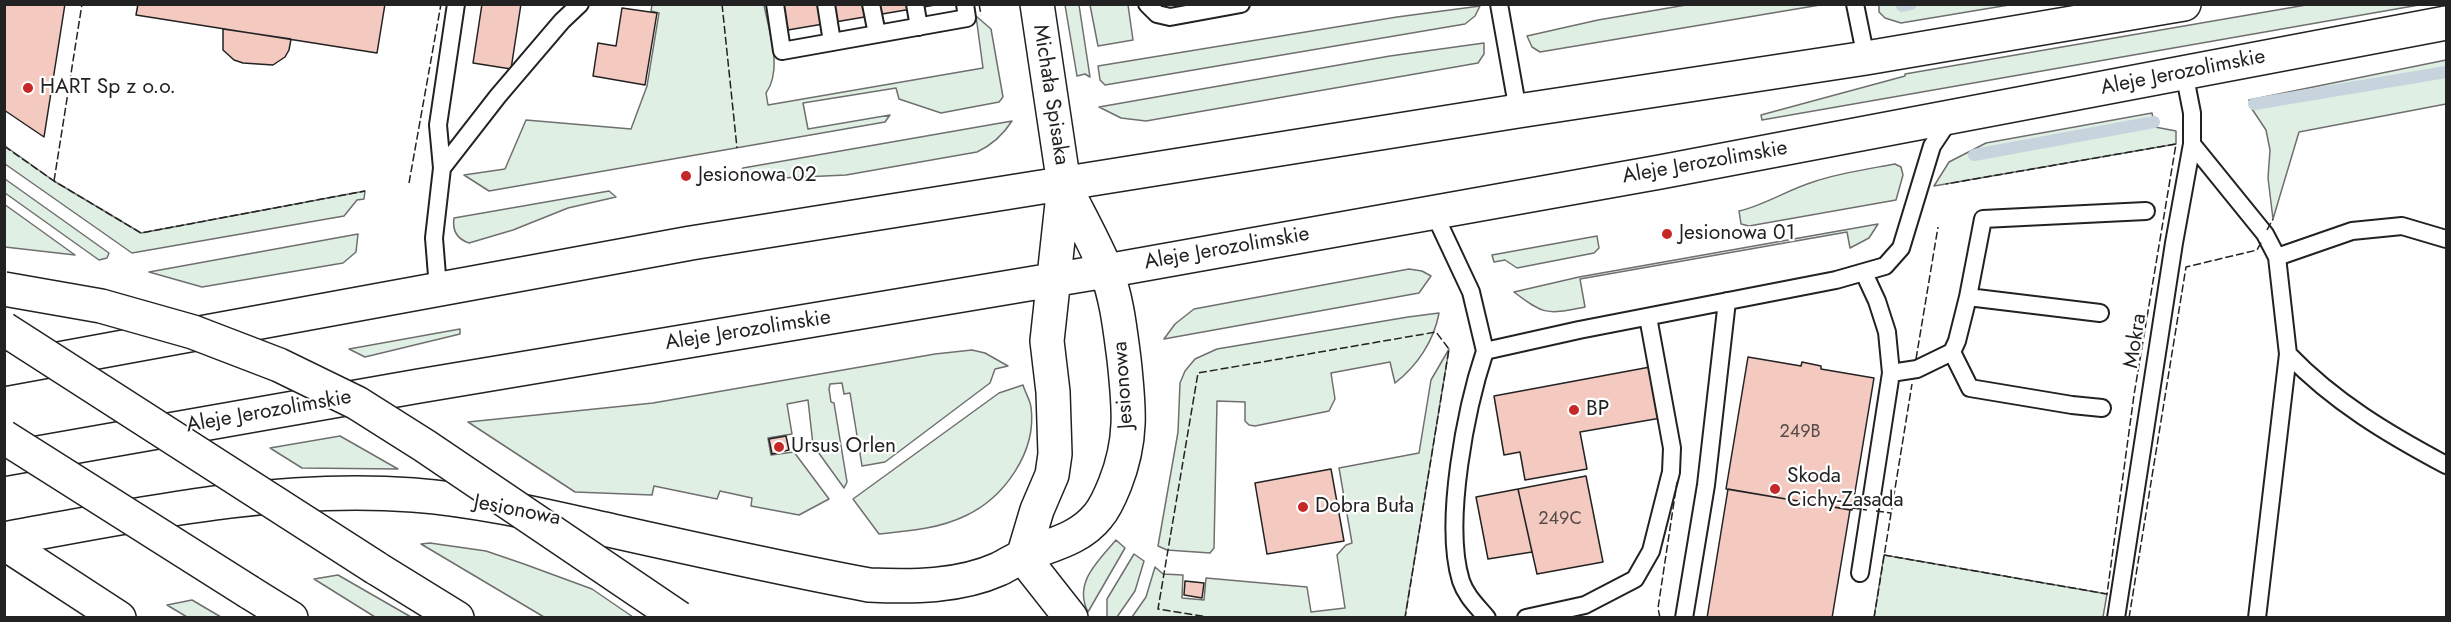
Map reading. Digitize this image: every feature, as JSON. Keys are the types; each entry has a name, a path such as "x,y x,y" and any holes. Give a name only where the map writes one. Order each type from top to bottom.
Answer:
{"main road":[{"name":"Michała Spisaka","path":"1036,4 1064,185 1053,280"},
{"path":"4,369 691,243 1866,58 2184,4"},
{"name":"Aleje Jerozolimskie","path":"4,459 419,386 1106,271 1951,118 2446,23"},
{"name":"Michała Spisaka","path":"1064,185 1106,271"},
{"name":"Jesionowa","path":"4,538 209,502 284,495 354,493 413,495 472,501 869,585 918,586 960,581 998,569 1073,538 1099,516 1121,468 1129,429 1128,387 1120,331 1106,271"},
{"path":"1053,280 1047,341 1053,392 1055,453 1052,475 1037,510 1023,557 1071,618"},
{"path":"4,289 101,306 193,332 279,365 347,398 425,446 679,618"},
{"path":"4,329 457,618"},
{"path":"4,437 291,618"},
{"path":"4,543 116,616"}],"lane":[{"path":"438,288 434,238 442,168 438,125 456,4"},
{"path":"442,168 498,96 562,21 580,4"},
{"path":"775,4 782,51 967,18 965,4"},
{"path":"826,4 832,42"},
{"path":"872,4 877,34"},
{"path":"915,4 919,27"},
{"path":"1147,4 1157,14 1170,17 1241,4"},
{"path":"1498,4 1518,111"},
{"path":"1855,4 1866,58"},
{"name":"Mokra","path":"2116,618 2174,243 2192,144 2192,113 2184,72"},
{"path":"1485,351 1864,273 1885,266 1901,248 1932,146 1951,118"},
{"path":"2192,144 2265,234 2277,257 2288,354 2257,618"},
{"path":"1433,211 1471,292 1485,351 1473,387 1455,508 1456,555 1461,582 1470,599 1487,618"},
{"path":"1891,373 1917,369 1952,352 1968,297 1983,219 2146,211"},
{"path":"2277,257 2352,231 2402,226 2446,239"},
{"path":"1860,573 1891,373 1887,332 1877,301 1864,273"},
{"path":"1968,297 2100,313"},
{"path":"1684,618 1706,485 1727,301"},
{"path":"1526,618 1585,605 1635,579 1651,551 1671,472 1672,448 1648,317"},
{"path":"1952,352 1970,388 2102,408"},
{"path":"2288,354 2312,379 2361,417 2446,465"}],"green space":[{"path":"1879,4 2009,5 1901,23 1885,18 1879,12"},
{"path":"652,5 764,5 774,62 774,73 766,93 768,105 983,68 976,16 991,29 1003,97 999,102 941,113 899,99 896,88 803,103 808,129 890,115 885,122 489,191 464,175 505,169 526,120 631,129 647,86 659,13 651,11"},
{"path":"1065,5 1079,5 1090,77 1085,74 1077,76"},
{"path":"1090,5 1128,5 1133,40 1098,46"},
{"path":"1686,5 1820,5 1540,52 1532,47 1527,36 1598,20"},
{"path":"2306,5 2419,5 1762,120 1761,115 1905,76 1905,74"},
{"path":"1480,6 1475,16 1465,24 1105,85 1100,80 1098,66 1397,17"},
{"path":"1484,43 1484,54 1478,63 1146,121 1121,118 1099,107 1390,56"},
{"path":"2446,60 2446,104 2299,132 2273,219 2268,178 2270,150 2266,130 2252,109 2249,100"},
{"path":"2152,113 2155,127 2176,131 2176,144 1934,186 1949,162 1986,143"},
{"path":"1012,121 997,139 977,152 846,175 739,180 737,174 743,168"},
{"path":"5,146 54,181 141,233 365,191 364,199 357,200 344,216 132,253 5,164"},
{"path":"1895,164 1901,167 1903,175 1896,200 1749,226 1741,224 1739,211 1803,185 1843,174"},
{"path":"5,179 109,253 107,258 99,260 5,193"},
{"path":"609,191 616,197 568,208 513,230 469,243 458,237 455,231 454,218"},
{"path":"4,204 75,255 5,247"},
{"path":"1878,224 1869,238 1850,248 1847,232 1580,279 1585,307 1547,311 1514,292 1579,277"},
{"path":"358,234 356,252 343,263 202,287 149,272"},
{"path":"1597,236 1599,248 1594,253 1517,268 1505,260 1494,262 1492,255"},
{"path":"1409,269 1422,271 1431,276 1419,293 1164,339 1175,324 1194,309"},
{"path":"1439,313 1429,343 1417,361 1395,383 1390,362 1331,373 1335,399 1329,411 1255,426 1245,421 1245,402 1217,401 1214,548 1210,553 1167,550 1158,546 1178,432 1180,383 1185,371 1195,359 1217,349"},
{"path":"460,329 460,334 365,357 349,349"},
{"path":"1449,349 1405,617 1132,617 1146,597 1155,567 1163,574 1183,575 1182,598 1204,600 1206,578 1307,587 1311,612 1345,608 1337,555 1346,545 1352,543 1339,468 1419,453 1431,380"},
{"path":"972,350 985,353 1008,366 995,369 990,383 885,462 862,466 850,393 844,394 842,383 830,384 831,402 834,403 847,482 844,488 813,445 808,400 787,404 792,434 768,438 771,455 794,452 829,499 799,515 751,506 752,498 720,491 717,499 654,486 652,495 575,492 468,422 653,403 935,354"},
{"path":"1023,385 1031,407 1029,440 1015,472 993,498 965,516 944,524 879,534 853,499 999,393"},
{"path":"340,436 398,469 302,468 270,448"},
{"path":"1116,540 1125,548 1088,612 1084,601 1086,582 1095,564"},
{"path":"430,543 486,551 524,564 592,589 633,617 544,617 421,544"},
{"path":"1134,554 1144,561 1135,591 1117,617 1107,617 1107,599"},
{"path":"1884,555 2107,594 2103,617 1874,617"},
{"path":"338,575 411,617 375,617 314,579"},
{"path":"192,600 221,617 187,617 167,605"}],"building":[{"name":"HART Sp z o.o.","path":"4,4 65,4 44,137 4,110"},
{"path":"138,4 385,4 377,53 136,15"},
{"path":"482,4 521,4 511,69 473,63"},
{"path":"783,4 941,4 788,30"},
{"path":"622,8 657,13 645,85 593,76 598,43 616,46"},
{"path":"223,29 291,39 289,50 285,57 273,65 243,63 234,60 223,50"},
{"path":"1748,357 1801,366 1802,362 1821,366 1821,369 1874,378 1852,510 1726,489"},
{"path":"1650,367 1661,418 1580,432 1587,469 1525,480 1520,452 1504,455 1494,396"},
{"name":"Ursus Orlen","path":"786,436 789,450 772,454 769,439"},
{"path":"1331,469 1344,541 1267,554 1255,483"},
{"path":"1586,476 1603,562 1537,574 1518,489"},
{"path":"1518,489 1532,552 1488,559 1476,497"},
{"path":"1728,489 1850,510 1832,618 1707,618"},
{"path":"1185,581 1204,583 1202,598 1184,595"}],"waterway":[{"path":"1902,6 1911,4"},
{"path":"2254,104 2446,72"},
{"path":"1974,155 2154,122"}],"fence":[{"path":"54,181 82,4"},
{"path":"409,183 441,4"},
{"path":"722,4 737,148"},
{"path":"979,4 981,15"},
{"path":"1884,555 2107,594 2134,395 2176,144 1946,184"},
{"path":"4,146 54,181 141,233 365,191"},
{"path":"2267,230 2273,219"},
{"path":"1916,359 1938,227"},
{"path":"2129,618 2186,267 2257,250 2262,241"},
{"path":"1214,618 1158,609 1198,373 1436,332 1449,349 1405,618"},
{"path":"1874,618 1912,384"},
{"path":"1660,618 1658,608 1677,482"},
{"path":"1852,508 1867,510"},
{"path":"1876,511 1891,513"}],"place":[{"name":"HART Sp z o.o.","path":"28,88"},
{"name":"Jesionowa 02","path":"686,176"},
{"name":"Jesionowa 01","path":"1667,234"},
{"name":"BP","path":"1574,410"},
{"name":"Ursus Orlen","path":"779,447"},
{"name":"Skoda Cichy-Zasada","path":"1775,489"},
{"name":"Dobra Buła","path":"1303,507"}]}
